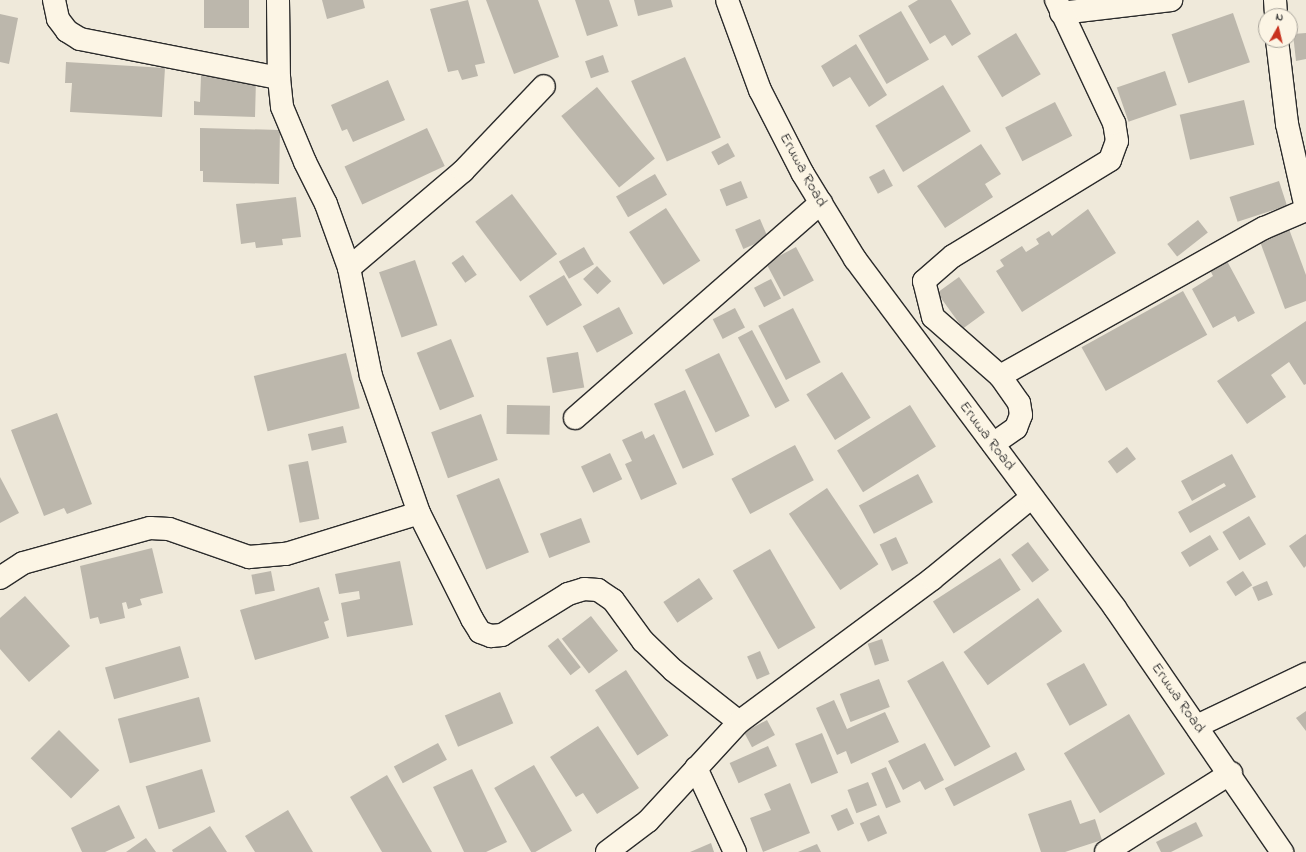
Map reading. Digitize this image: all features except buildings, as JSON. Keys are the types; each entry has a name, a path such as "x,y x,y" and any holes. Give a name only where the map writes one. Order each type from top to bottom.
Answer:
{"street":[{"path":"54,0 58,18 67,31 80,39 279,78"},
{"path":"278,0 279,78 282,107 305,162 326,204 349,268 371,376 419,513 480,632 491,636 502,635 568,594 584,589 598,590 613,600 643,641 672,670 739,722"},
{"name":"Eruwa Road","path":"727,0 760,90 803,174 855,259 1115,608 1231,773 1282,852"},
{"path":"993,444 1016,428 1021,415 1019,403 1000,376 933,317 924,281 952,256 1110,160 1117,141 1114,123 1058,6 1171,0"},
{"path":"1000,376 1257,232 1306,209 1287,124 1278,48"},
{"path":"349,268 463,171 544,86"},
{"path":"575,418 821,203"},
{"path":"607,852 648,821 739,722 932,579 1032,497"},
{"path":"0,578 23,563 150,528 169,529 249,557 286,554 419,513"},
{"path":"1197,726 1306,674"},
{"path":"696,768 735,852"},
{"path":"1106,852 1231,773"}]}
